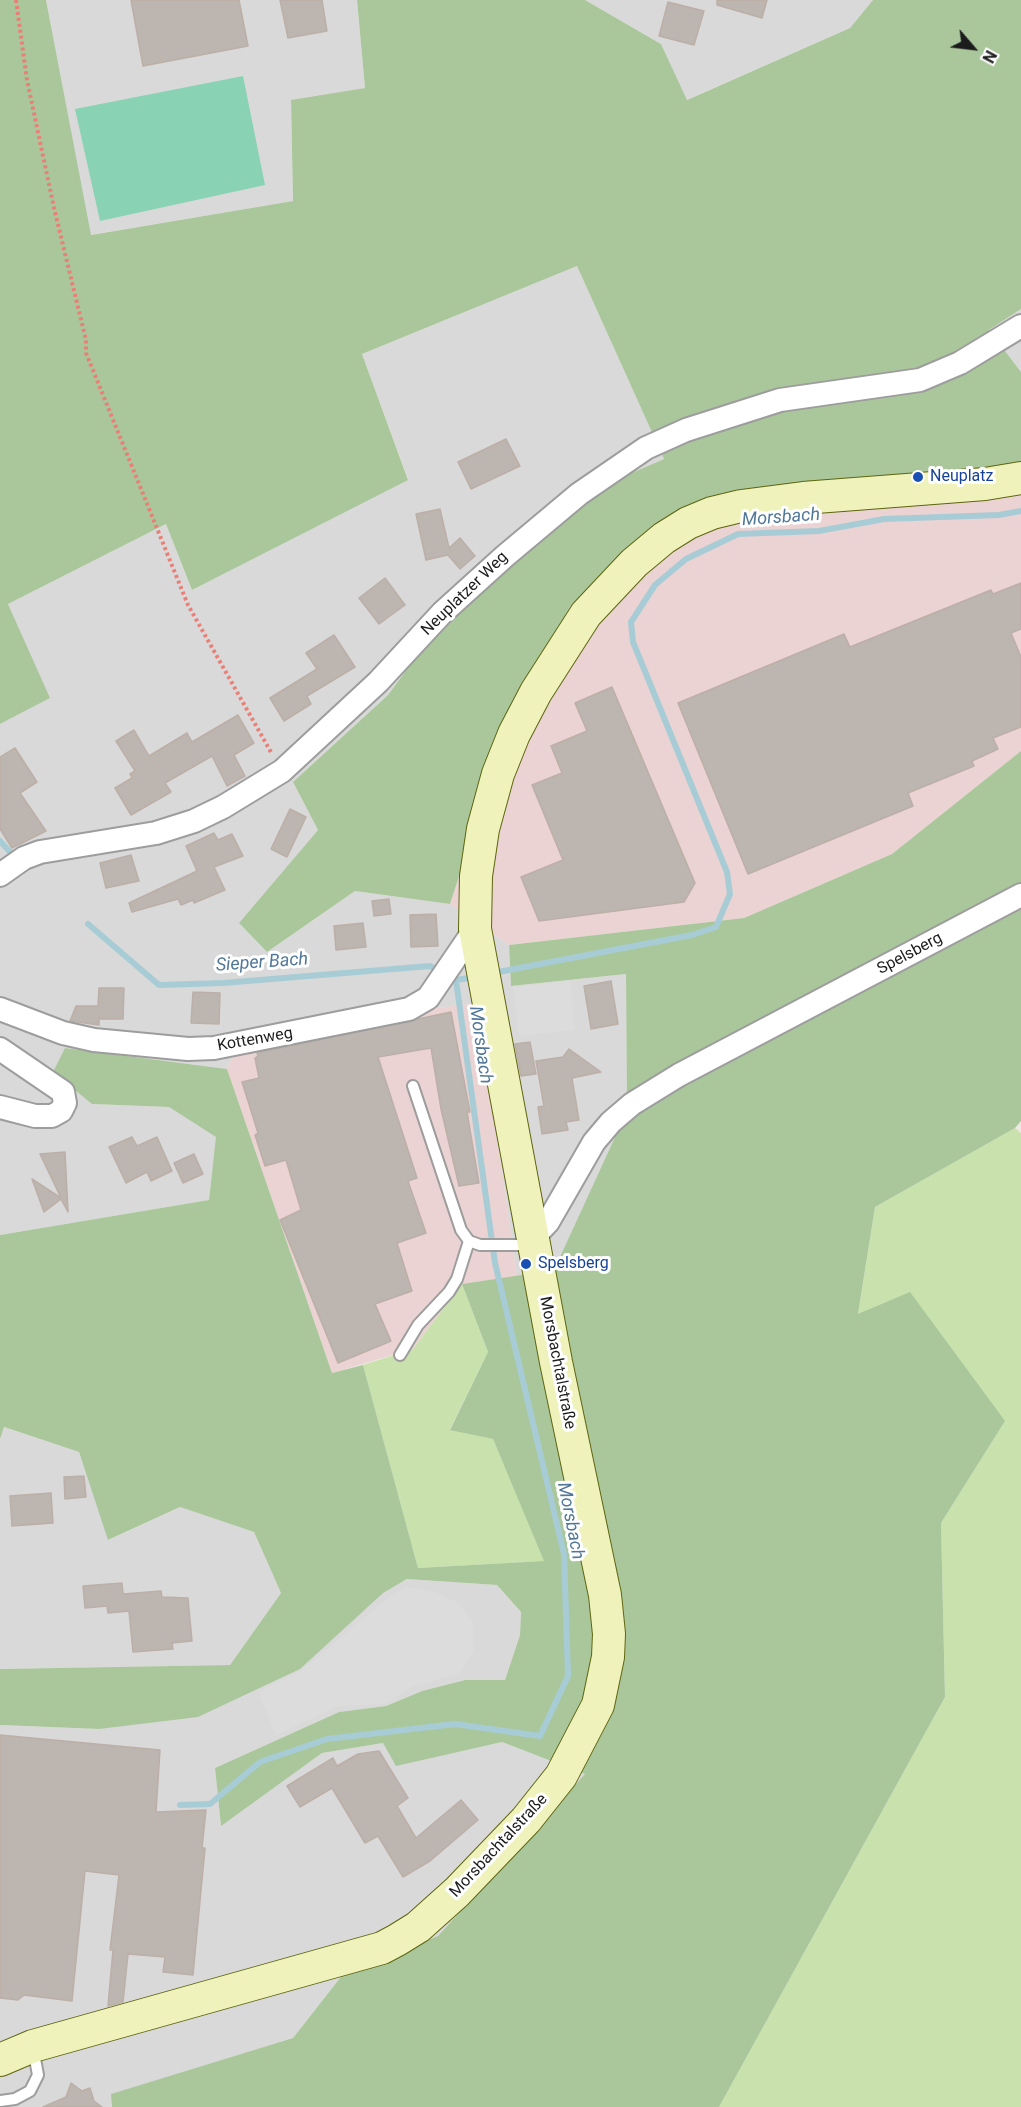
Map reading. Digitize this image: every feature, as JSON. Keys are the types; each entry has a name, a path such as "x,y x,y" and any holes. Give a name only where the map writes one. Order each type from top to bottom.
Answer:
{"main road":[{"name":"Morsbachtalstraße","path":"0,2060 33,2046 382,1948 418,1927 457,1892 526,1820 561,1776 598,1705 609,1634 603,1585 525,1243 475,920 476,876 483,829 498,774 514,734 536,692 586,614 612,584 664,538 712,513 741,506 803,498 985,484 1021,478"}],"street":[{"name":"Neuplatzer Weg","path":"0,875 24,858 40,852 156,833 194,821 223,807 282,771 378,682 442,613 505,556 579,494 646,448 686,430 780,400 920,380 960,363 1021,326"},
{"name":"Spelsberg","path":"525,1243 548,1222 594,1143 611,1122 632,1104 680,1075 1021,895"},
{"name":"Kottenweg","path":"0,1010 63,1033 94,1040 188,1049 214,1048 409,1009 428,998 475,920"},
{"path":"0,1049 63,1092 65,1103 61,1111 52,1116 35,1116 0,1107"}],"lane":[{"path":"413,1086 461,1230 469,1241 480,1245 525,1243"},
{"path":"400,1355 413,1331 449,1292 457,1279 469,1241"},
{"path":"0,2101 15,2099 30,2091 38,2075 33,2046"}],"path":[{"path":"16,0 27,80 54,208 86,340 86,352 188,605 282,771"}],"shaded area":[{"path":"46,0 357,0 365,88 291,101 293,201 90,235"},
{"path":"585,0 873,0 850,28 686,100 661,44"},
{"path":"577,266 664,459 576,497 443,620 388,695 293,782 318,830 239,923 267,952 355,891 450,904 509,945 511,986 626,974 627,1111 554,1270 517,1276 478,1003 245,1032 227,1069 65,1048 92,1104 169,1107 217,1137 209,1200 0,1235 0,724 49,698 8,604 166,524 192,590 408,479 362,354"},
{"path":"1021,309 1021,372 989,330"},
{"path":"1021,463 1021,751 892,854 744,918 509,945 450,904 515,705 570,607 654,526"},
{"path":"570,981 575,1030 519,1036 513,987"},
{"path":"478,1003 517,1276 462,1284 413,1349 332,1373 227,1069 245,1032"},
{"path":"3,1427 79,1452 109,1540 180,1507 254,1532 281,1593 230,1665 0,1669 0,1439"},
{"path":"408,1579 497,1585 521,1612 520,1635 505,1680 465,1680 422,1691 386,1706 339,1712 215,1768 221,1825 322,1753 383,1743 396,1765 502,1742 585,1774 438,1936 344,1973 293,2038 112,2094 112,2107 0,2107 0,1725 99,1729"},
{"path":"407,1587 433,1591 459,1603 473,1622 474,1651 460,1673 414,1686 385,1704 339,1706 276,1735 258,1692 301,1671 391,1595"}],"green space":[{"path":"0,0 46,0 91,235 293,201 291,100 365,88 357,0 585,0 661,44 687,100 850,28 873,0 1021,0 1021,309 989,330 1021,372 1021,463 654,526 570,607 515,705 450,904 355,891 267,952 239,923 318,830 293,782 388,695 443,620 576,497 664,459 577,266 362,354 408,480 192,590 166,524 8,604 50,698 0,724"},
{"path":"243,76 265,185 100,221 75,109"},
{"path":"1021,751 1021,1121 1015,1128 875,1207 858,1314 910,1292 1005,1421 941,1523 945,1697 719,2107 112,2107 111,2094 293,2038 344,1973 438,1936 585,1774 502,1742 396,1766 383,1743 322,1753 221,1826 215,1768 339,1712 386,1706 422,1691 465,1680 505,1680 520,1635 521,1612 497,1585 407,1579 383,1593 300,1669 198,1717 99,1729 0,1725 0,1669 230,1665 281,1593 254,1532 180,1507 108,1540 79,1452 4,1427 0,1439 0,1235 209,1200 216,1137 169,1107 92,1104 53,1072 65,1048 227,1069 332,1373 363,1365 418,1568 544,1561 493,1439 450,1430 488,1352 462,1284 554,1270 627,1111 626,974 511,986 509,945 744,918 892,854"},
{"path":"1015,1128 1021,1133 1021,2107 719,2107 945,1697 941,1523 1005,1421 858,1315 875,1207"},
{"path":"462,1284 488,1352 450,1429 493,1439 545,1561 418,1568 363,1365 413,1349"}],"building":[{"path":"131,0 239,0 248,46 143,66"},
{"path":"280,0 322,0 327,31 288,38"},
{"path":"717,0 767,0 762,18 717,5"},
{"path":"668,2 704,11 694,45 659,36"},
{"path":"506,439 520,466 471,489 458,462"},
{"path":"440,509 449,548 460,538 475,556 460,569 448,555 426,560 416,514"},
{"path":"385,578 405,605 379,624 359,598"},
{"path":"1021,583 1021,629 1011,633 1021,657 1021,727 993,738 998,749 972,761 974,766 908,793 913,806 748,874 678,703 844,634 850,647 991,590 993,594"},
{"path":"334,635 355,667 307,696 311,704 284,721 270,698 317,669 306,653"},
{"path":"612,687 695,883 684,902 539,921 521,877 563,860 532,785 562,773 551,746 587,731 575,703"},
{"path":"238,715 254,743 234,755 245,776 227,786 212,756 165,783 171,792 131,815 115,788 132,778 130,774 135,771 116,741 134,730 149,756 187,733 192,742"},
{"path":"15,748 37,782 20,793 46,831 12,848 0,829 0,757"},
{"path":"290,809 306,817 287,857 271,849"},
{"path":"214,833 218,840 232,834 243,856 214,867 225,890 194,903 193,900 181,905 178,899 132,912 129,903 197,871 186,846"},
{"path":"131,855 139,881 106,888 100,863"},
{"path":"389,899 391,914 374,916 372,901"},
{"path":"436,914 438,946 411,947 410,915"},
{"path":"363,923 366,947 336,950 334,926"},
{"path":"611,981 618,1024 591,1029 584,986"},
{"path":"99,988 124,988 123,1019 99,1019 99,1025 70,1021 76,1006 98,1006"},
{"path":"193,992 220,993 219,1024 191,1023"},
{"path":"451,1012 470,1112 467,1112 479,1183 459,1186 441,1109 431,1048 378,1057 417,1178 408,1181 426,1233 397,1243 412,1291 375,1304 391,1341 338,1363 280,1220 301,1210 286,1160 265,1166 255,1135 258,1133 242,1082 259,1078 255,1058 258,1056 257,1053"},
{"path":"530,1042 536,1074 521,1076 515,1044"},
{"path":"569,1049 601,1072 572,1078 579,1120 566,1122 568,1130 542,1134 538,1107 544,1106 536,1061 563,1057"},
{"path":"132,1137 137,1146 157,1137 172,1171 151,1181 147,1172 126,1183 109,1147"},
{"path":"65,1152 68,1212 61,1199 44,1212 32,1179 61,1198 40,1154"},
{"path":"194,1154 203,1174 183,1183 174,1163"},
{"path":"84,1476 86,1497 65,1499 64,1477"},
{"path":"51,1493 53,1523 12,1526 10,1496"},
{"path":"122,1583 123,1594 161,1591 162,1597 188,1598 192,1641 172,1643 173,1649 133,1652 129,1611 108,1613 107,1606 85,1608 83,1586"},
{"path":"0,1735 160,1750 156,1812 206,1810 202,1848 205,1848 193,1975 163,1972 165,1957 128,1954 123,2002 108,2006 113,1950 110,1950 119,1875 85,1871 72,2001 24,1995 18,2000 0,1998"},
{"path":"379,1751 408,1798 397,1806 416,1838 461,1800 478,1820 430,1861 403,1877 378,1836 365,1843 332,1788 300,1807 287,1786 333,1758 337,1766 358,1754"},
{"path":"71,2083 82,2091 90,2088 94,2101 102,2107 43,2107 66,2097"}],"waterway":[{"name":"Morsbach","path":"493,973 692,935 716,927 730,894 727,872 633,642 631,622 655,585 686,559 738,534 819,531 884,519 999,515 1021,511"},
{"name":"Sieper Bach","path":"0,841 11,853"},
{"name":"Sieper Bach","path":"88,924 159,985 223,983 430,966 441,972"},
{"name":"Morsbach","path":"180,1805 210,1804 260,1762 327,1739 455,1724 540,1736 568,1676 564,1554 495,1263 456,980 475,977"}],"place":[{"name":"Neuplatz","path":"918,477"},
{"name":"Spelsberg","path":"526,1264"}]}
